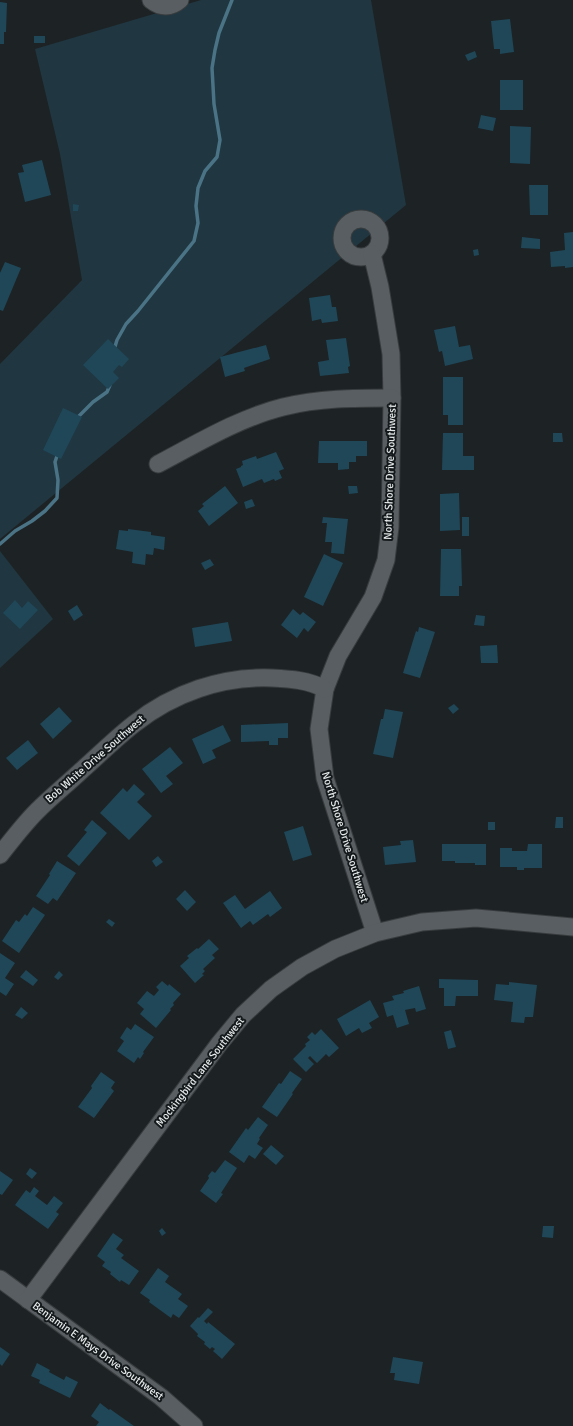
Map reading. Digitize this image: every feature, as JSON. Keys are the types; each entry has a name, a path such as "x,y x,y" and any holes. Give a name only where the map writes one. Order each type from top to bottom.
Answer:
{"street":[{"path":"151,0 156,4 168,6 174,5 180,0"},
{"name":"North Shore Drive Southwest","path":"372,254 380,288 391,354 392,398 390,527 386,560 373,597 338,656 325,689 319,729 325,778 375,933"},
{"path":"158,464 240,422 283,407 330,399 392,398"},
{"name":"Bob White Drive Southwest","path":"0,855 37,811 133,724 156,708 181,695 215,683 254,678 297,679 315,684 325,689"},
{"name":"Mockingbird Lane Southwest","path":"28,1300 219,1044 243,1015 271,989 302,967 335,949 375,933 422,922 476,918 573,927"},
{"name":"Benjamin E Mays Drive Southwest","path":"0,1279 161,1397 194,1426"}],"shaded area":[{"path":"201,0 371,0 406,205 0,539 0,364 82,280 60,154 35,49"},
{"path":"0,551 53,619 0,668"}],"building":[{"path":"0,2 7,3 4,44 0,44"},
{"path":"510,19 514,52 500,54 500,49 494,49 491,21"},
{"path":"34,36 45,36 45,43 34,43"},
{"path":"475,51 477,57 468,61 465,55"},
{"path":"500,80 523,80 523,110 500,110"},
{"path":"481,115 496,118 493,131 478,128"},
{"path":"510,126 531,127 530,164 510,163"},
{"path":"42,160 51,195 25,202 18,173 24,172 22,165"},
{"path":"529,185 548,185 548,215 530,215"},
{"path":"73,204 79,205 78,211 73,211"},
{"path":"573,232 573,267 551,267 550,252 565,250 564,233"},
{"path":"522,237 540,239 540,249 521,248"},
{"path":"478,249 479,255 474,256 473,250"},
{"path":"5,262 21,268 3,311 0,310 0,273"},
{"path":"330,295 332,307 336,307 338,321 322,323 321,319 312,321 309,298"},
{"path":"455,326 459,347 470,345 473,359 445,366 442,351 439,352 434,330"},
{"path":"346,338 350,366 348,367 349,373 320,376 318,362 329,360 326,340"},
{"path":"108,339 129,359 122,367 119,365 113,372 119,378 108,389 83,365"},
{"path":"266,345 270,359 244,368 245,371 225,377 220,357"},
{"path":"443,377 463,377 463,425 448,425 448,415 443,415"},
{"path":"63,408 82,417 61,459 43,450"},
{"path":"443,433 463,433 463,456 474,456 474,470 442,470"},
{"path":"553,433 562,433 563,442 553,442"},
{"path":"319,441 367,441 367,456 356,456 356,462 349,462 349,469 338,470 338,463 318,463"},
{"path":"276,452 284,469 279,471 282,478 264,483 262,479 243,487 236,469 243,465 242,461 256,456 257,459"},
{"path":"225,486 238,503 209,526 198,511 204,506 202,504"},
{"path":"348,486 357,486 358,493 349,494"},
{"path":"459,493 460,530 440,531 440,494"},
{"path":"252,499 255,506 246,509 244,502"},
{"path":"323,517 348,519 344,554 331,553 332,542 325,542 327,523 322,523"},
{"path":"462,517 469,517 469,536 462,536"},
{"path":"128,529 151,532 151,535 165,537 164,550 154,548 153,555 146,554 145,565 132,563 133,552 116,549 119,530 128,531"},
{"path":"441,549 461,549 462,586 459,586 459,596 440,596"},
{"path":"324,554 343,563 323,606 304,597"},
{"path":"210,559 214,565 205,570 201,563"},
{"path":"15,600 22,608 28,601 38,610 20,629 3,613"},
{"path":"77,605 83,615 74,621 68,611"},
{"path":"293,609 300,615 303,612 316,622 308,632 304,628 297,638 281,625"},
{"path":"476,615 485,616 484,626 474,625"},
{"path":"228,622 232,641 195,647 192,628"},
{"path":"419,627 435,632 420,678 403,673 416,631 418,632"},
{"path":"497,645 498,663 481,663 480,646"},
{"path":"454,704 459,709 453,714 448,708"},
{"path":"59,707 72,721 53,739 40,724"},
{"path":"385,709 403,712 393,758 373,754 381,719 383,719"},
{"path":"288,723 288,738 278,738 278,745 269,745 269,741 241,742 241,725"},
{"path":"223,725 231,741 212,750 216,758 203,764 192,739"},
{"path":"28,740 38,753 17,770 6,758"},
{"path":"170,747 183,763 166,776 173,784 161,793 142,769"},
{"path":"134,784 145,794 137,802 152,816 129,840 100,813 123,788 127,792"},
{"path":"556,817 563,817 563,828 555,828"},
{"path":"92,820 107,833 79,866 67,856 87,832 84,830"},
{"path":"488,822 495,822 495,830 488,830"},
{"path":"303,826 312,855 293,861 284,832"},
{"path":"413,840 416,862 385,865 383,847 401,845 400,841"},
{"path":"442,844 486,844 486,865 442,861"},
{"path":"528,844 542,844 542,868 524,868 524,870 517,870 517,867 500,867 500,848 512,848 512,851 527,851"},
{"path":"158,856 163,862 156,867 152,861"},
{"path":"57,861 76,873 57,901 53,898 48,904 36,896 50,875 49,874"},
{"path":"185,890 196,902 187,911 176,899"},
{"path":"270,891 282,908 270,917 268,914 253,925 250,921 241,928 223,903 235,895 245,909"},
{"path":"33,907 45,915 19,953 2,941 16,920 19,922 25,914 27,916"},
{"path":"109,919 115,923 112,927 106,922"},
{"path":"209,939 219,949 212,955 215,958 203,969 205,971 202,974 204,975 195,983 180,966 189,958 187,956"},
{"path":"0,953 15,963 5,978 14,984 6,996 0,992"},
{"path":"26,970 38,980 33,986 20,977"},
{"path":"59,971 63,975 58,980 54,977"},
{"path":"439,979 478,980 478,996 456,996 455,1006 444,1006 444,988 439,988"},
{"path":"162,981 168,986 169,984 181,994 173,1003 174,1005 170,1009 171,1010 156,1028 140,1014 144,1009 137,1003 147,991 154,996 159,990 156,987"},
{"path":"509,982 537,985 533,1017 525,1017 524,1023 511,1022 513,1002 494,1000 496,984 509,985"},
{"path":"419,986 426,1009 416,1012 415,1008 405,1010 409,1024 397,1028 393,1015 387,1017 383,1003 394,1000 392,996 404,993 403,991"},
{"path":"370,1000 379,1017 369,1023 372,1028 362,1033 359,1028 346,1036 337,1019"},
{"path":"21,1007 28,1013 22,1019 15,1015"},
{"path":"135,1024 154,1037 143,1052 144,1053 140,1059 138,1057 134,1063 117,1051 124,1041 120,1038 127,1027 131,1030"},
{"path":"321,1029 339,1048 329,1057 326,1054 317,1063 310,1056 308,1058 314,1064 306,1072 293,1059 310,1040 307,1037 312,1032 315,1035"},
{"path":"451,1030 456,1047 448,1049 444,1032"},
{"path":"290,1071 302,1079 277,1117 262,1107 279,1083 281,1084"},
{"path":"101,1072 115,1082 111,1088 114,1091 94,1118 78,1107 92,1088 91,1086"},
{"path":"258,1117 268,1125 259,1138 260,1139 257,1144 263,1148 255,1159 249,1155 244,1163 229,1152 246,1128 248,1130"},
{"path":"271,1145 284,1156 276,1165 263,1154"},
{"path":"225,1160 237,1168 221,1193 223,1194 216,1203 200,1191 212,1171 215,1173"},
{"path":"30,1168 37,1173 32,1179 26,1174"},
{"path":"0,1171 13,1180 2,1195 0,1194"},
{"path":"34,1187 39,1191 35,1196 47,1205 54,1196 63,1203 56,1212 59,1214 48,1229 15,1205 26,1190 30,1193"},
{"path":"543,1226 554,1226 553,1238 542,1237"},
{"path":"162,1228 166,1233 162,1236 159,1231"},
{"path":"113,1233 123,1240 116,1249 124,1255 121,1258 139,1271 129,1285 121,1280 120,1282 110,1274 111,1272 102,1266 105,1262 97,1256"},
{"path":"158,1268 169,1276 165,1282 182,1294 178,1299 188,1306 179,1318 173,1314 171,1318 149,1302 150,1300 140,1293"},
{"path":"208,1308 213,1312 204,1321 207,1324 208,1322 235,1344 222,1359 213,1351 215,1349 212,1347 210,1349 204,1344 205,1342 197,1336 198,1334 190,1326"},
{"path":"0,1347 10,1354 2,1366 0,1364"},
{"path":"393,1357 423,1362 419,1384 394,1380 395,1373 390,1373"},
{"path":"37,1363 50,1370 49,1372 64,1380 66,1376 78,1382 70,1398 39,1383 40,1380 31,1376"},
{"path":"100,1403 134,1426 96,1426 99,1422 91,1416"}],"waterway":[{"path":"114,350 117,340 126,324 194,241 198,223 196,206 198,188 205,171 217,157 220,140 214,104 212,68 219,33 232,0"},
{"path":"77,418 93,402 107,392 110,385"},
{"path":"0,544 15,531 45,511 57,498 58,480 55,462 58,453"}]}
